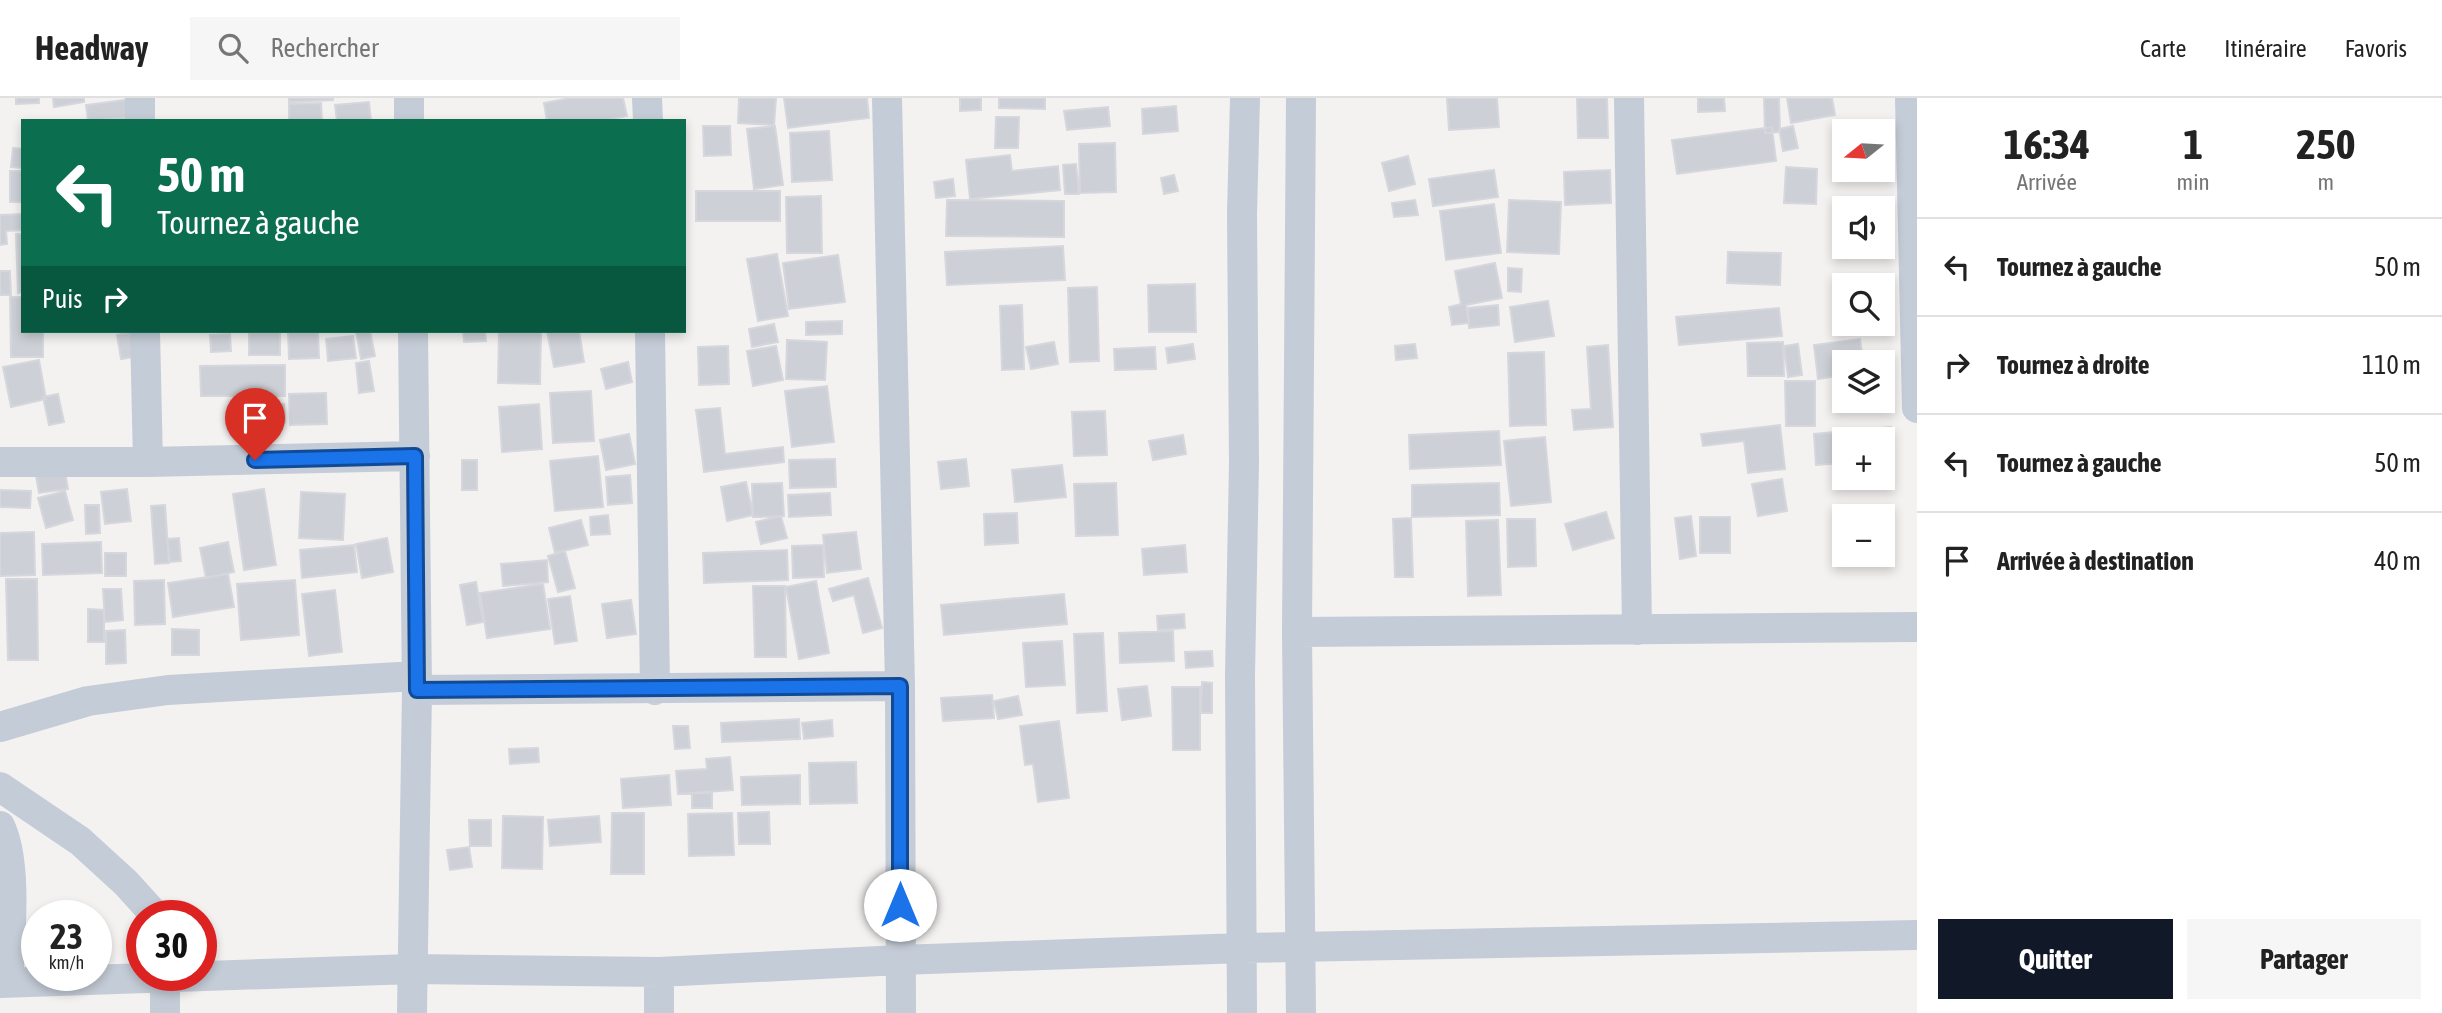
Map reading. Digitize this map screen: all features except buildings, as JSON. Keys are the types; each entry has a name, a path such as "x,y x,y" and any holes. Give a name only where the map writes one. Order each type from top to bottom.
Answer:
{"street":[{"path":"139,98 140,119"},
{"path":"409,98 410,119"},
{"path":"648,98 648,119"},
{"path":"887,98 900,686 901,1013"},
{"path":"1242,1013 1240,675 1244,462 1242,214 1245,98"},
{"path":"1301,98 1297,632 1301,1013"},
{"path":"1629,98 1637,630"},
{"path":"1910,98 1917,408"},
{"path":"145,333 148,462"},
{"path":"412,1013 417,683 413,333"},
{"path":"650,333 655,690"},
{"path":"0,461 148,462 415,456"},
{"path":"1297,632 1917,627"},
{"path":"0,727 88,701 168,690 417,683 655,690 900,686"},
{"path":"0,787 80,841 141,900"},
{"path":"0,826 5,836 12,898 4,982 126,980"},
{"path":"217,975 412,969 659,972 1242,948 1917,935"},
{"path":"659,972 659,1013"},
{"path":"165,991 165,1013"}],"route":[{"path":"255,460 415,456 417,690 900,686 900,905"}]}
